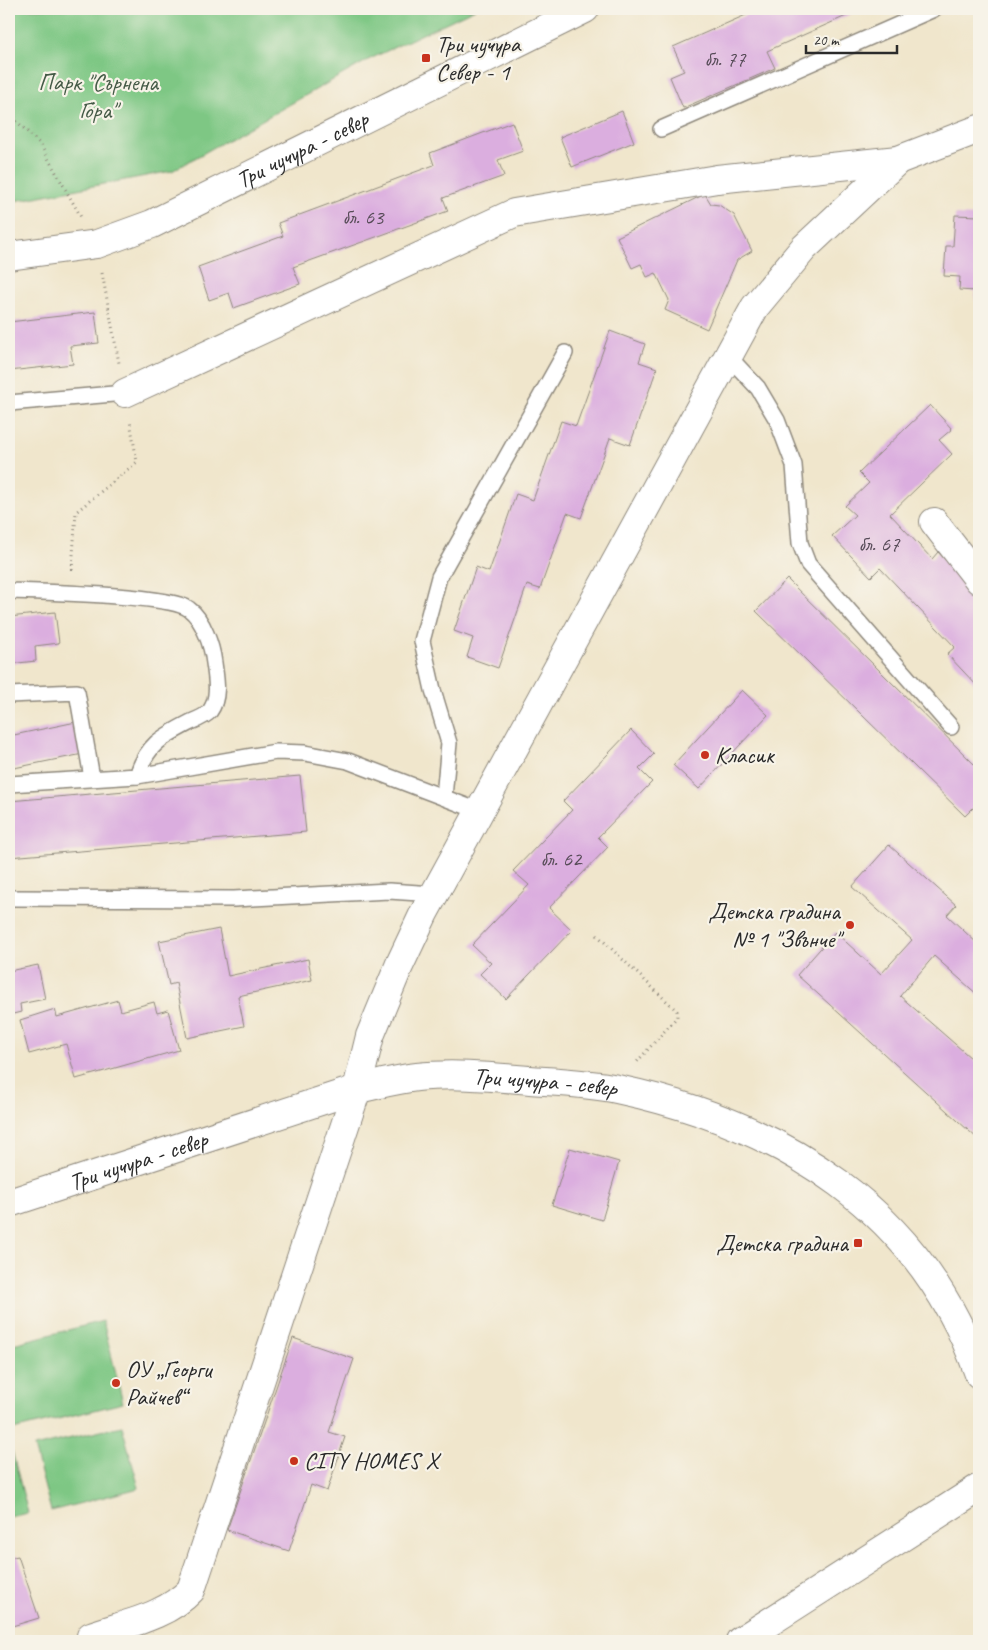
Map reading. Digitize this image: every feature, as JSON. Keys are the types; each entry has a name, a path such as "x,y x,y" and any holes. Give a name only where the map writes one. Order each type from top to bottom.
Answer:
{"street":[{"name":"Три чучура - север","path":"9,256 97,244 152,224 585,9"},
{"path":"125,393 514,213 717,179 898,160 979,129"},
{"path":"90,1636 163,1610 181,1601 191,1590 358,1089 370,1036 399,966 434,894 755,307 804,248 898,160"},
{"path":"934,522 979,580"},
{"name":"Три чучура - север","path":"9,1203 358,1089 418,1077 483,1077 615,1088 671,1102 753,1134 802,1156 838,1182 906,1244 921,1264 957,1322 979,1374"},
{"path":"740,1641 979,1488"}],"lane":[{"path":"661,129 934,9"},
{"path":"444,798 449,743 433,690 422,641 439,577 565,353"},
{"path":"728,356 758,388 777,420 794,465 800,543 808,564 951,727"},
{"path":"9,403 125,393"},
{"path":"9,591 71,593 167,601 188,608 200,622 213,658 216,677 216,696 210,712 152,744 142,759 137,776"},
{"path":"9,695 77,692 92,778"},
{"path":"9,784 137,776 276,752 305,753 348,761 480,812"},
{"path":"9,898 234,899 389,891 434,894"}],"path":[{"path":"9,114 40,144 97,244 137,462 76,512 71,593"},
{"path":"597,935 677,1011 677,1016 615,1088"}],"green space":[{"name":"Парк \"Сърнена Гора\"","path":"9,9 475,9 370,59 172,171 9,202"},
{"path":"103,1321 123,1403 9,1431 9,1345"},
{"path":"122,1426 139,1488 51,1511 34,1447"},
{"path":"12,1451 28,1513 9,1517 9,1452"}],"building":[{"path":"746,9 862,9 767,51 775,68 683,108 670,77 684,71 673,47 748,14"},
{"path":"622,111 634,142 572,167 560,137"},
{"path":"512,122 523,151 498,160 504,176 443,198 448,211 293,267 300,284 234,308 229,293 209,300 198,267 283,236 278,223 434,165 430,153"},
{"path":"705,194 711,204 719,205 734,215 752,251 737,260 707,329 665,310 669,300 656,273 647,277 641,264 632,268 617,237"},
{"path":"955,215 979,216 979,302 975,301 976,291 959,290 960,277 944,276 946,246 953,246"},
{"path":"95,312 99,343 70,346 73,364 9,371 9,322"},
{"path":"610,331 645,344 639,362 657,368 630,445 610,438 581,518 567,513 540,589 527,585 498,668 467,657 473,638 454,631 476,567 489,572 516,494 533,500 561,421 576,426"},
{"path":"930,405 952,429 939,440 952,454 890,514 932,559 938,552 979,596 979,688 947,654 955,647 880,568 871,577 832,536 855,515 845,506 869,483 859,473"},
{"path":"787,579 979,769 979,802 965,816 756,611"},
{"path":"55,612 59,643 35,646 36,661 9,664 9,617"},
{"path":"742,690 768,715 699,789 673,765"},
{"path":"76,722 83,754 14,768 9,736"},
{"path":"631,730 654,754 639,769 652,782 598,837 608,847 549,908 572,930 506,999 480,974 491,963 472,945 529,885 513,871 572,810 563,801"},
{"path":"300,776 306,832 9,857 9,801"},
{"path":"889,845 956,905 947,915 979,945 979,996 934,956 900,996 979,1065 979,1140 797,975 835,932 881,974 912,940 852,887"},
{"path":"219,929 228,976 308,959 312,980 238,996 244,1026 187,1038 176,983 169,985 159,941"},
{"path":"38,965 45,999 20,1004 21,1012 9,1015 9,971"},
{"path":"118,1000 121,1011 154,1002 157,1013 168,1010 179,1050 76,1079 66,1044 29,1054 20,1020 55,1009 57,1017"},
{"path":"570,1148 619,1162 602,1220 552,1205"},
{"name":"CITY HOMES X","path":"293,1338 354,1359 329,1432 345,1437 327,1491 311,1485 289,1551 227,1530"},
{"path":"18,1556 39,1618 9,1627 9,1558"}],"place":[{"name":"Три чучура Север - 1","path":"426,58"},
{"name":"Класик","path":"705,755"},
{"name":"Детска градина № 1 \"Звънче\"","path":"850,925"},
{"name":"Детска градина","path":"858,1243"},
{"name":"ОУ „Георги Райчев“","path":"116,1383"},
{"name":"CITY HOMES X","path":"294,1461"}]}
